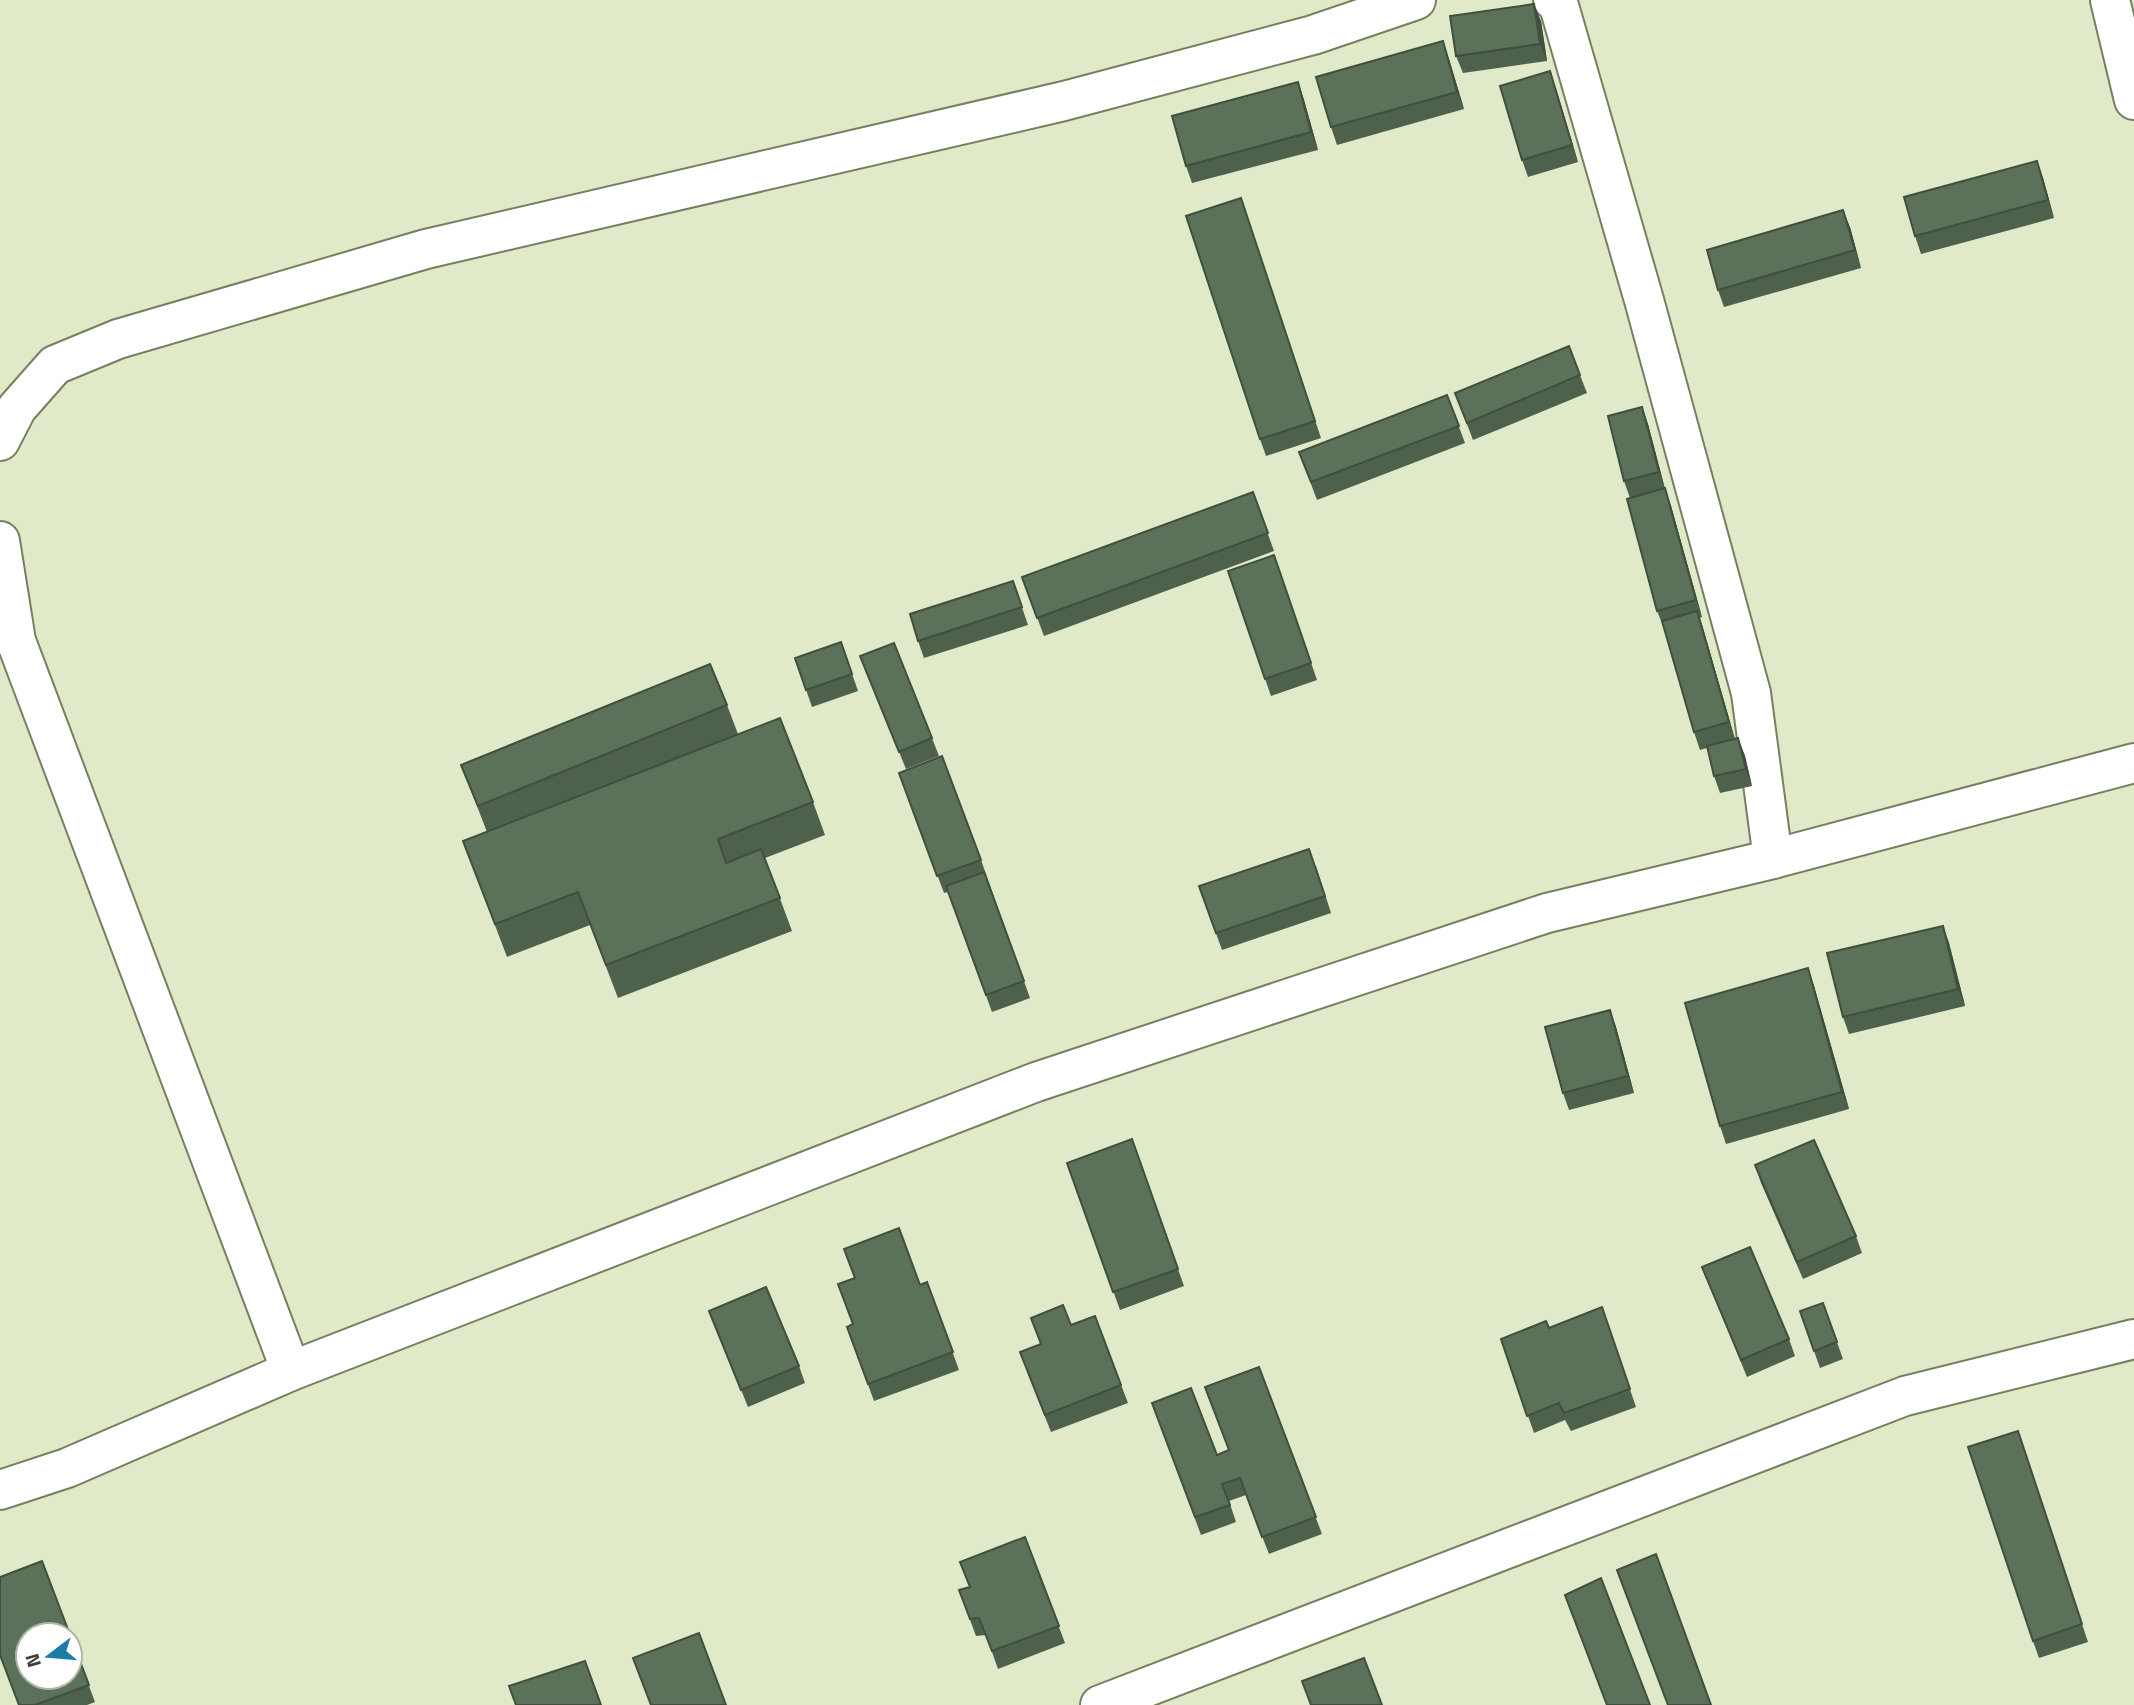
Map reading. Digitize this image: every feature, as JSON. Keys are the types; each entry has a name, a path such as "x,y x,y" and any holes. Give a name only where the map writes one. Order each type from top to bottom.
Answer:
{"street":[{"path":"0,441 17,408 55,365 118,339 426,249 1064,101 1312,36 1416,0"},
{"path":"1553,0 1559,6 1640,287 1752,693 1773,859"},
{"path":"2110,0 2134,100"},
{"path":"0,541 16,641 291,1371"},
{"path":"0,1490 67,1468 291,1371 1036,1082 1547,913 1773,859 2134,764"},
{"path":"1100,1705 1905,1396 2134,1339"}],"building":[{"path":"1534,4 1540,44 1456,56 1450,16"},
{"path":"1443,41 1457,92 1331,127 1316,77"},
{"path":"1550,71 1572,145 1522,160 1500,86"},
{"path":"1298,82 1311,132 1186,166 1172,116"},
{"path":"2037,161 2048,200 1915,236 1904,197"},
{"path":"1241,198 1315,421 1260,439 1186,216"},
{"path":"1843,210 1855,250 1718,290 1707,250"},
{"path":"1569,346 1580,375 1467,423 1455,393"},
{"path":"1447,395 1459,426 1311,482 1299,452"},
{"path":"1642,407 1659,472 1624,481 1608,416"},
{"path":"1665,488 1696,600 1657,611 1627,499"},
{"path":"1253,492 1268,533 1037,618 1022,577"},
{"path":"1274,555 1311,663 1265,679 1228,571"},
{"path":"1013,581 1022,607 918,641 910,614"},
{"path":"1697,611 1729,722 1694,732 1662,621"},
{"path":"841,642 852,674 806,690 795,658"},
{"path":"894,643 932,738 899,752 860,656"},
{"path":"710,664 727,705 478,806 461,765"},
{"path":"780,718 813,802 718,839 726,863 761,849 780,898 606,965 578,892 495,924 463,841"},
{"path":"1738,738 1746,769 1714,776 1707,746"},
{"path":"942,756 981,860 937,876 899,773"},
{"path":"1309,849 1325,896 1216,933 1199,886"},
{"path":"984,872 1024,981 986,995 946,886"},
{"path":"1943,926 1958,989 1843,1017 1827,953"},
{"path":"1808,968 1842,1092 1720,1126 1685,1003"},
{"path":"1610,1010 1628,1076 1563,1093 1545,1027"},
{"path":"1132,1139 1178,1269 1113,1292 1067,1163"},
{"path":"1814,1140 1856,1236 1797,1262 1755,1165"},
{"path":"899,1228 920,1285 927,1282 953,1352 868,1384 847,1327 853,1324 838,1284 855,1278 844,1249"},
{"path":"1750,1247 1789,1339 1741,1360 1702,1267"},
{"path":"766,1287 799,1366 741,1390 709,1311"},
{"path":"1823,1303 1837,1342 1814,1351 1800,1311"},
{"path":"1063,1305 1071,1325 1095,1316 1121,1385 1045,1415 1020,1352 1041,1344 1031,1318"},
{"path":"1602,1307 1630,1389 1564,1413 1559,1403 1527,1416 1501,1339 1546,1321 1549,1328"},
{"path":"1259,1367 1316,1517 1262,1537 1240,1478 1222,1484 1230,1505 1195,1517 1152,1403 1191,1388 1217,1455 1229,1450 1205,1387"},
{"path":"2018,1431 2082,1624 2033,1641 1968,1447"},
{"path":"1025,1537 1059,1626 992,1651 979,1618 970,1619 959,1590 970,1587 960,1562"},
{"path":"1656,1554 1711,1705 1668,1705 1617,1570"},
{"path":"42,1561 65,1621 14,1621 14,1691 73,1691 35,1705 19,1705 0,1655 0,1577"},
{"path":"1601,1578 1650,1705 1607,1705 1565,1595"},
{"path":"699,1633 726,1705 651,1705 633,1658"},
{"path":"1364,1658 1382,1705 1311,1705 1302,1681"},
{"path":"585,1661 601,1705 516,1705 509,1686"},
{"path":"84,1672 89,1685 84,1687"}]}
